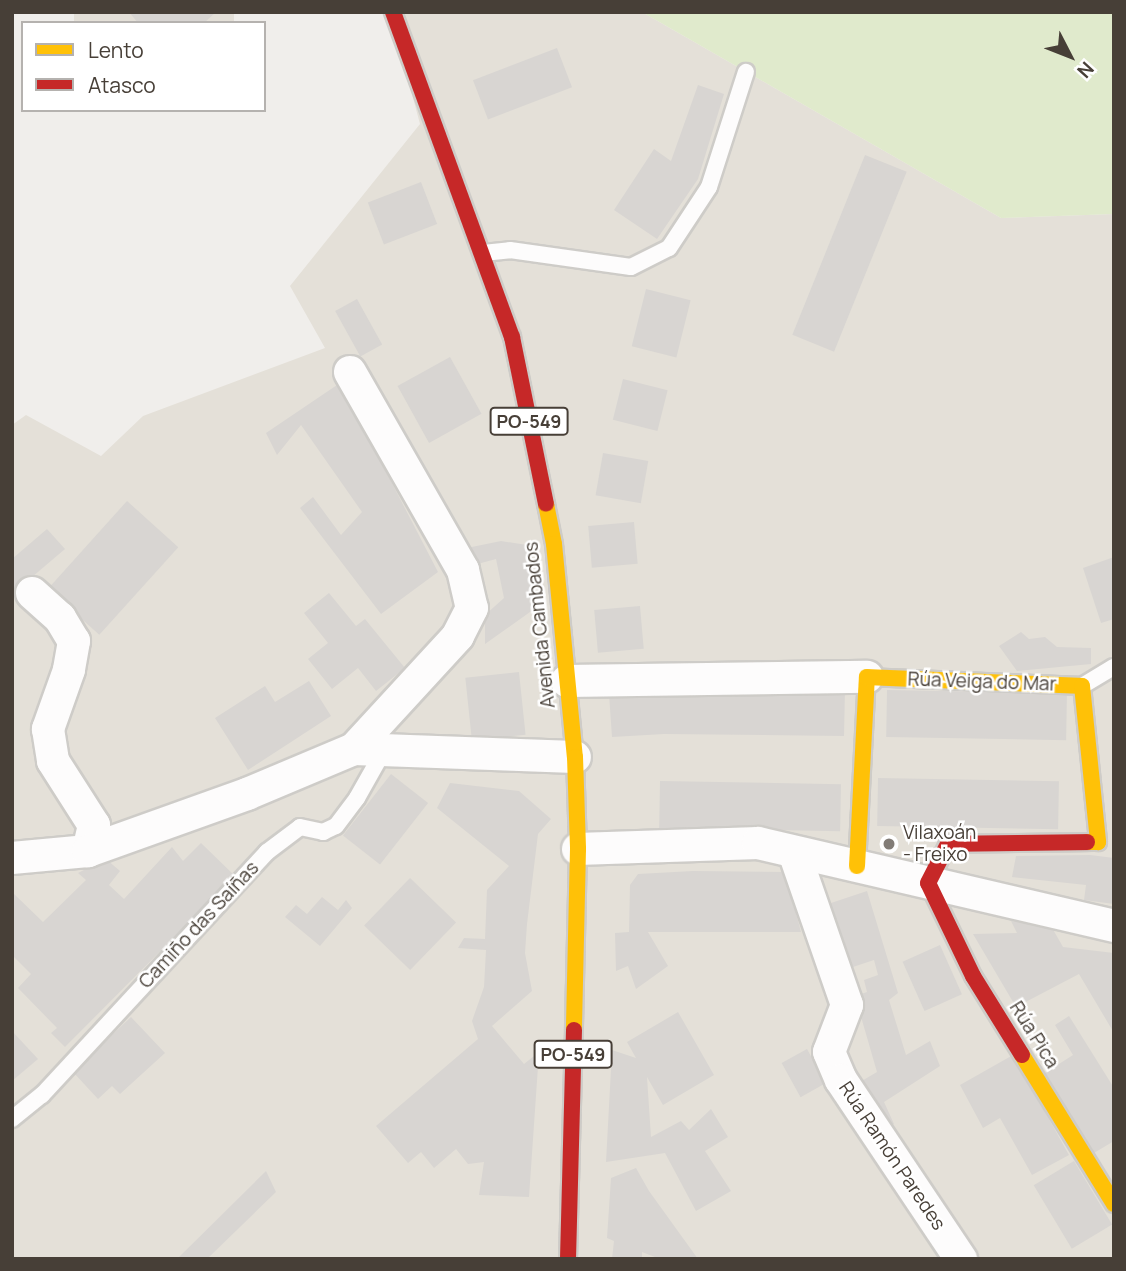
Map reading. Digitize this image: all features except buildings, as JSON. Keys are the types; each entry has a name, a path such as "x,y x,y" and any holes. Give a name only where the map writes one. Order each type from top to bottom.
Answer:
{"main road":[{"name":"Avenida Cambados","path":"393,12 512,338 554,544 575,757 578,849 568,1259"},
{"name":"Rúa Veiga do Mar","path":"867,677 1082,686 1098,842 948,844 928,883"},
{"path":"857,866 867,677"},
{"name":"Rúa Pica","path":"928,883 973,976 1114,1204"}],"street":[{"name":"Camiño das Saíñas","path":"350,372 463,570 472,608 458,636 369,749"},
{"path":"32,593 60,618 74,642 69,670 48,729 53,761 94,825 88,851"},
{"name":"Rúa Veiga do Mar","path":"567,681 867,677"},
{"name":"Camiño das Saíñas","path":"12,858 88,851 369,749 575,757"},
{"path":"578,849 758,843 1114,926"},
{"name":"Rúa Ramón Paredes","path":"794,852 847,1005 829,1052 841,1080 961,1259"}],"lane":[{"path":"483,253 510,250 631,267 669,248 709,187 746,72"},
{"path":"1082,686 1114,667"},
{"name":"Camiño das Saíñas","path":"12,1119 42,1095 267,852 300,827 323,832 336,826 356,798 369,749"}],"shaded area":[{"path":"74,12 234,12 234,21 74,21"},
{"path":"390,12 642,12 1001,218 1114,214 1114,1259 12,1259 12,425 26,415 101,456 143,416 325,348 290,286 420,124"}],"green space":[{"path":"642,12 1114,12 1114,214 1001,218"}],"traffic: slow":[{"path":"546,504 554,544 575,757 578,849 574,1030"},
{"path":"857,866 867,677 1082,686 1098,842 1087,842"},
{"path":"1022,1055 1114,1204"}],"traffic: jam":[{"path":"393,12 512,337 546,504"},
{"path":"1022,1055 973,976 928,883 948,844 1087,842"},
{"path":"568,1259 574,1030"}],"place":[{"name":"Vilaxoán - Freixo","path":"889,844"}]}
